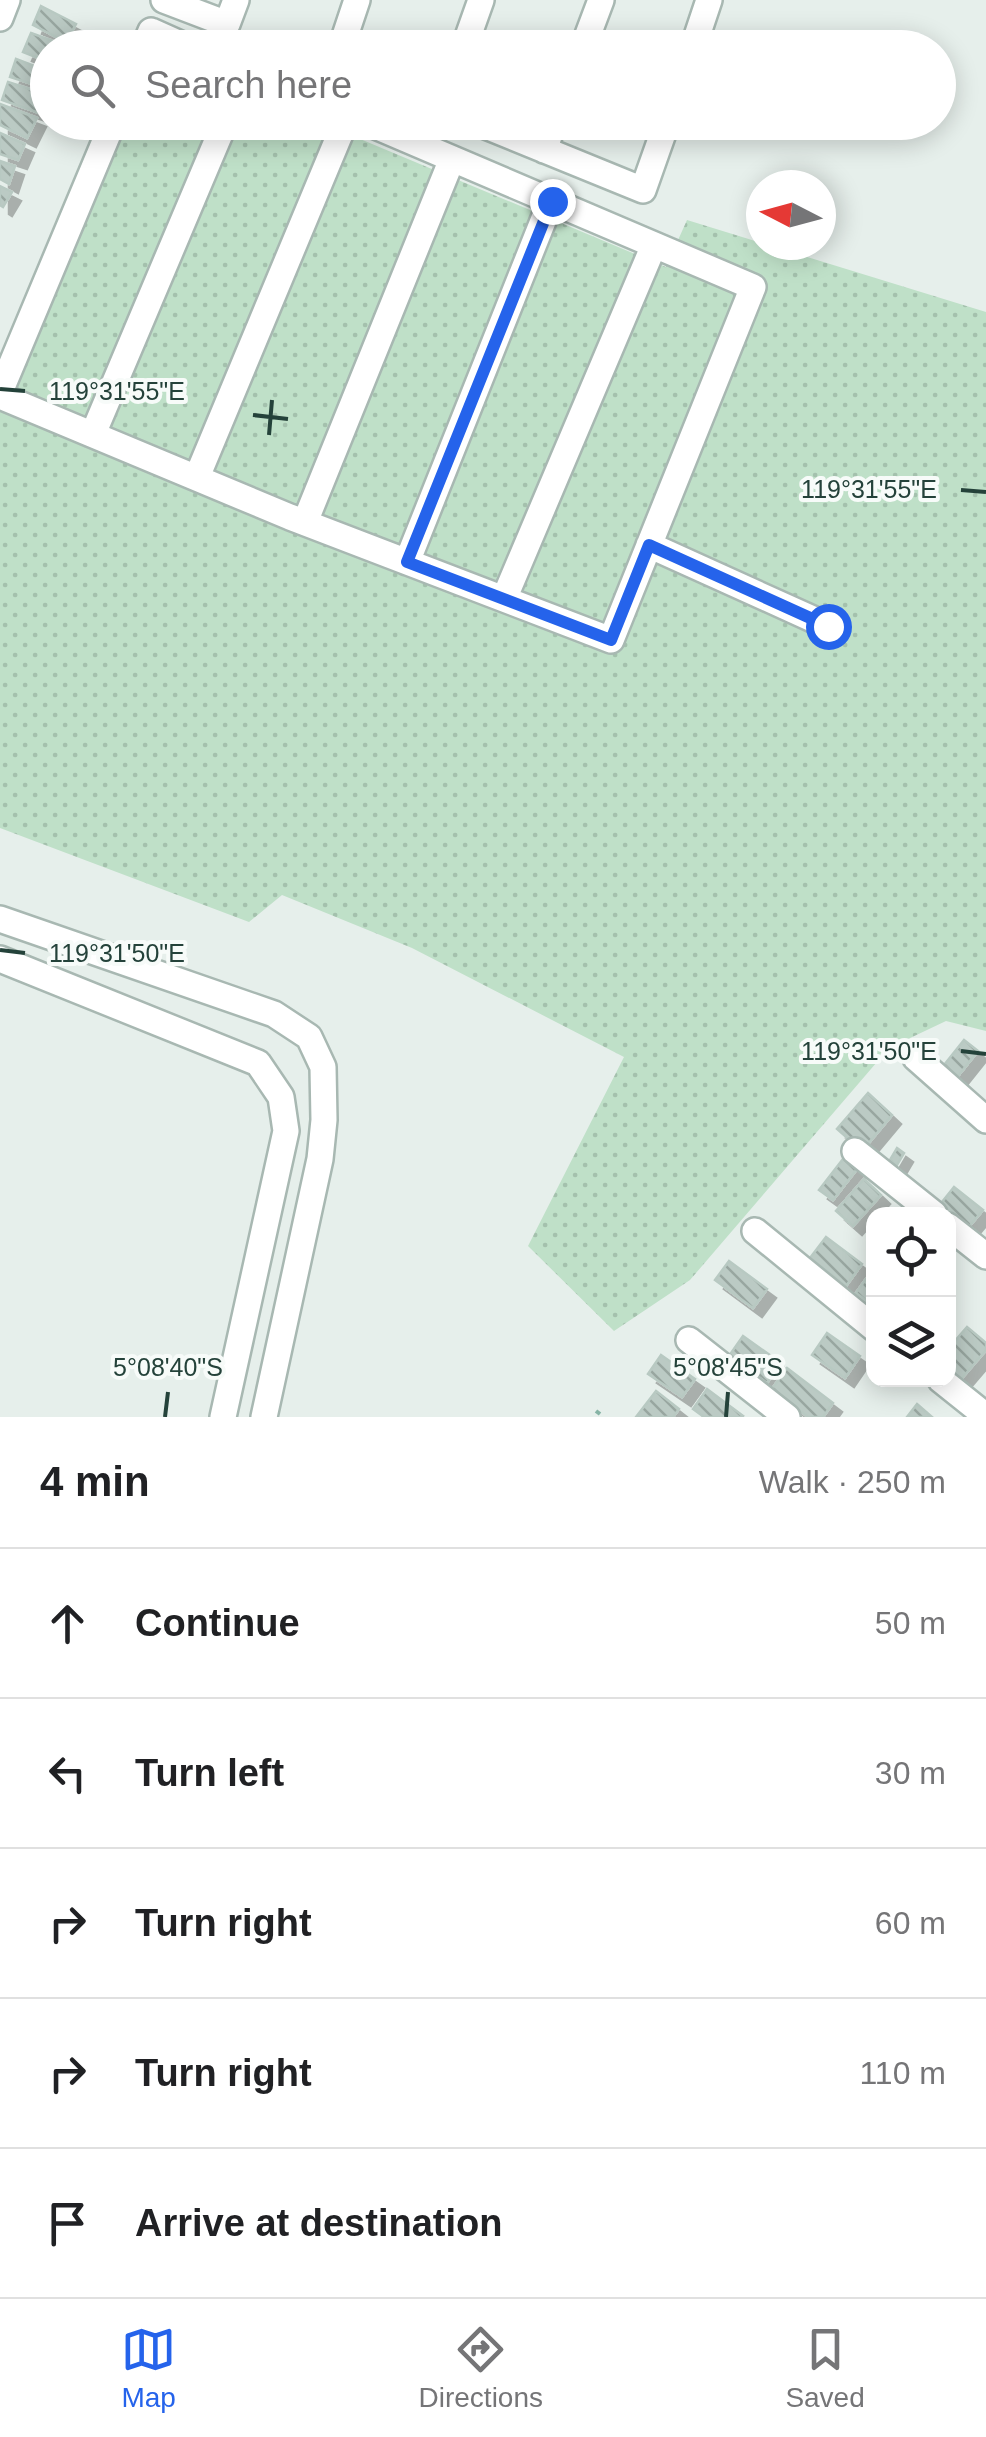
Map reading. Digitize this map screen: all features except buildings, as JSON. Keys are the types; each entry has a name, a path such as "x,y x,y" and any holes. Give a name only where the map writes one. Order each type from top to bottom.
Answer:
{"street":[{"path":"0,18 8,0"},
{"path":"164,0 227,24 236,0"},
{"path":"347,30 357,0"},
{"path":"470,30 481,0"},
{"path":"590,30 601,0"},
{"path":"699,30 709,0"},
{"path":"106,140 0,394 305,522 611,640 753,287 408,140"},
{"path":"92,434 216,140"},
{"path":"196,478 337,140"},
{"path":"520,140 644,190 661,140"},
{"path":"544,150 548,140"},
{"path":"305,522 452,159"},
{"path":"407,562 552,201"},
{"path":"504,599 654,245"},
{"path":"649,545 828,626"},
{"path":"0,918 274,1014 309,1036 323,1067 320,1160 264,1417"},
{"path":"0,960 258,1063 281,1097 286,1131 223,1417"},
{"path":"916,1058 986,1120"},
{"path":"856,1151 925,1207"},
{"path":"755,1231 866,1321"},
{"path":"956,1232 986,1256"},
{"path":"689,1340 787,1417"},
{"path":"950,1387 986,1416"}],"path":[{"path":"596,1411 604,1417"}],"green space":[{"path":"100,140 363,140 666,267 687,220 746,238 746,260 817,260 986,312 986,1031 946,1021 889,1048 690,1280 614,1331 528,1246 624,1057 412,948 282,895 249,922 0,828 0,378"}],"route":[{"path":"552,201 407,562 611,640 649,545 828,626"}]}
